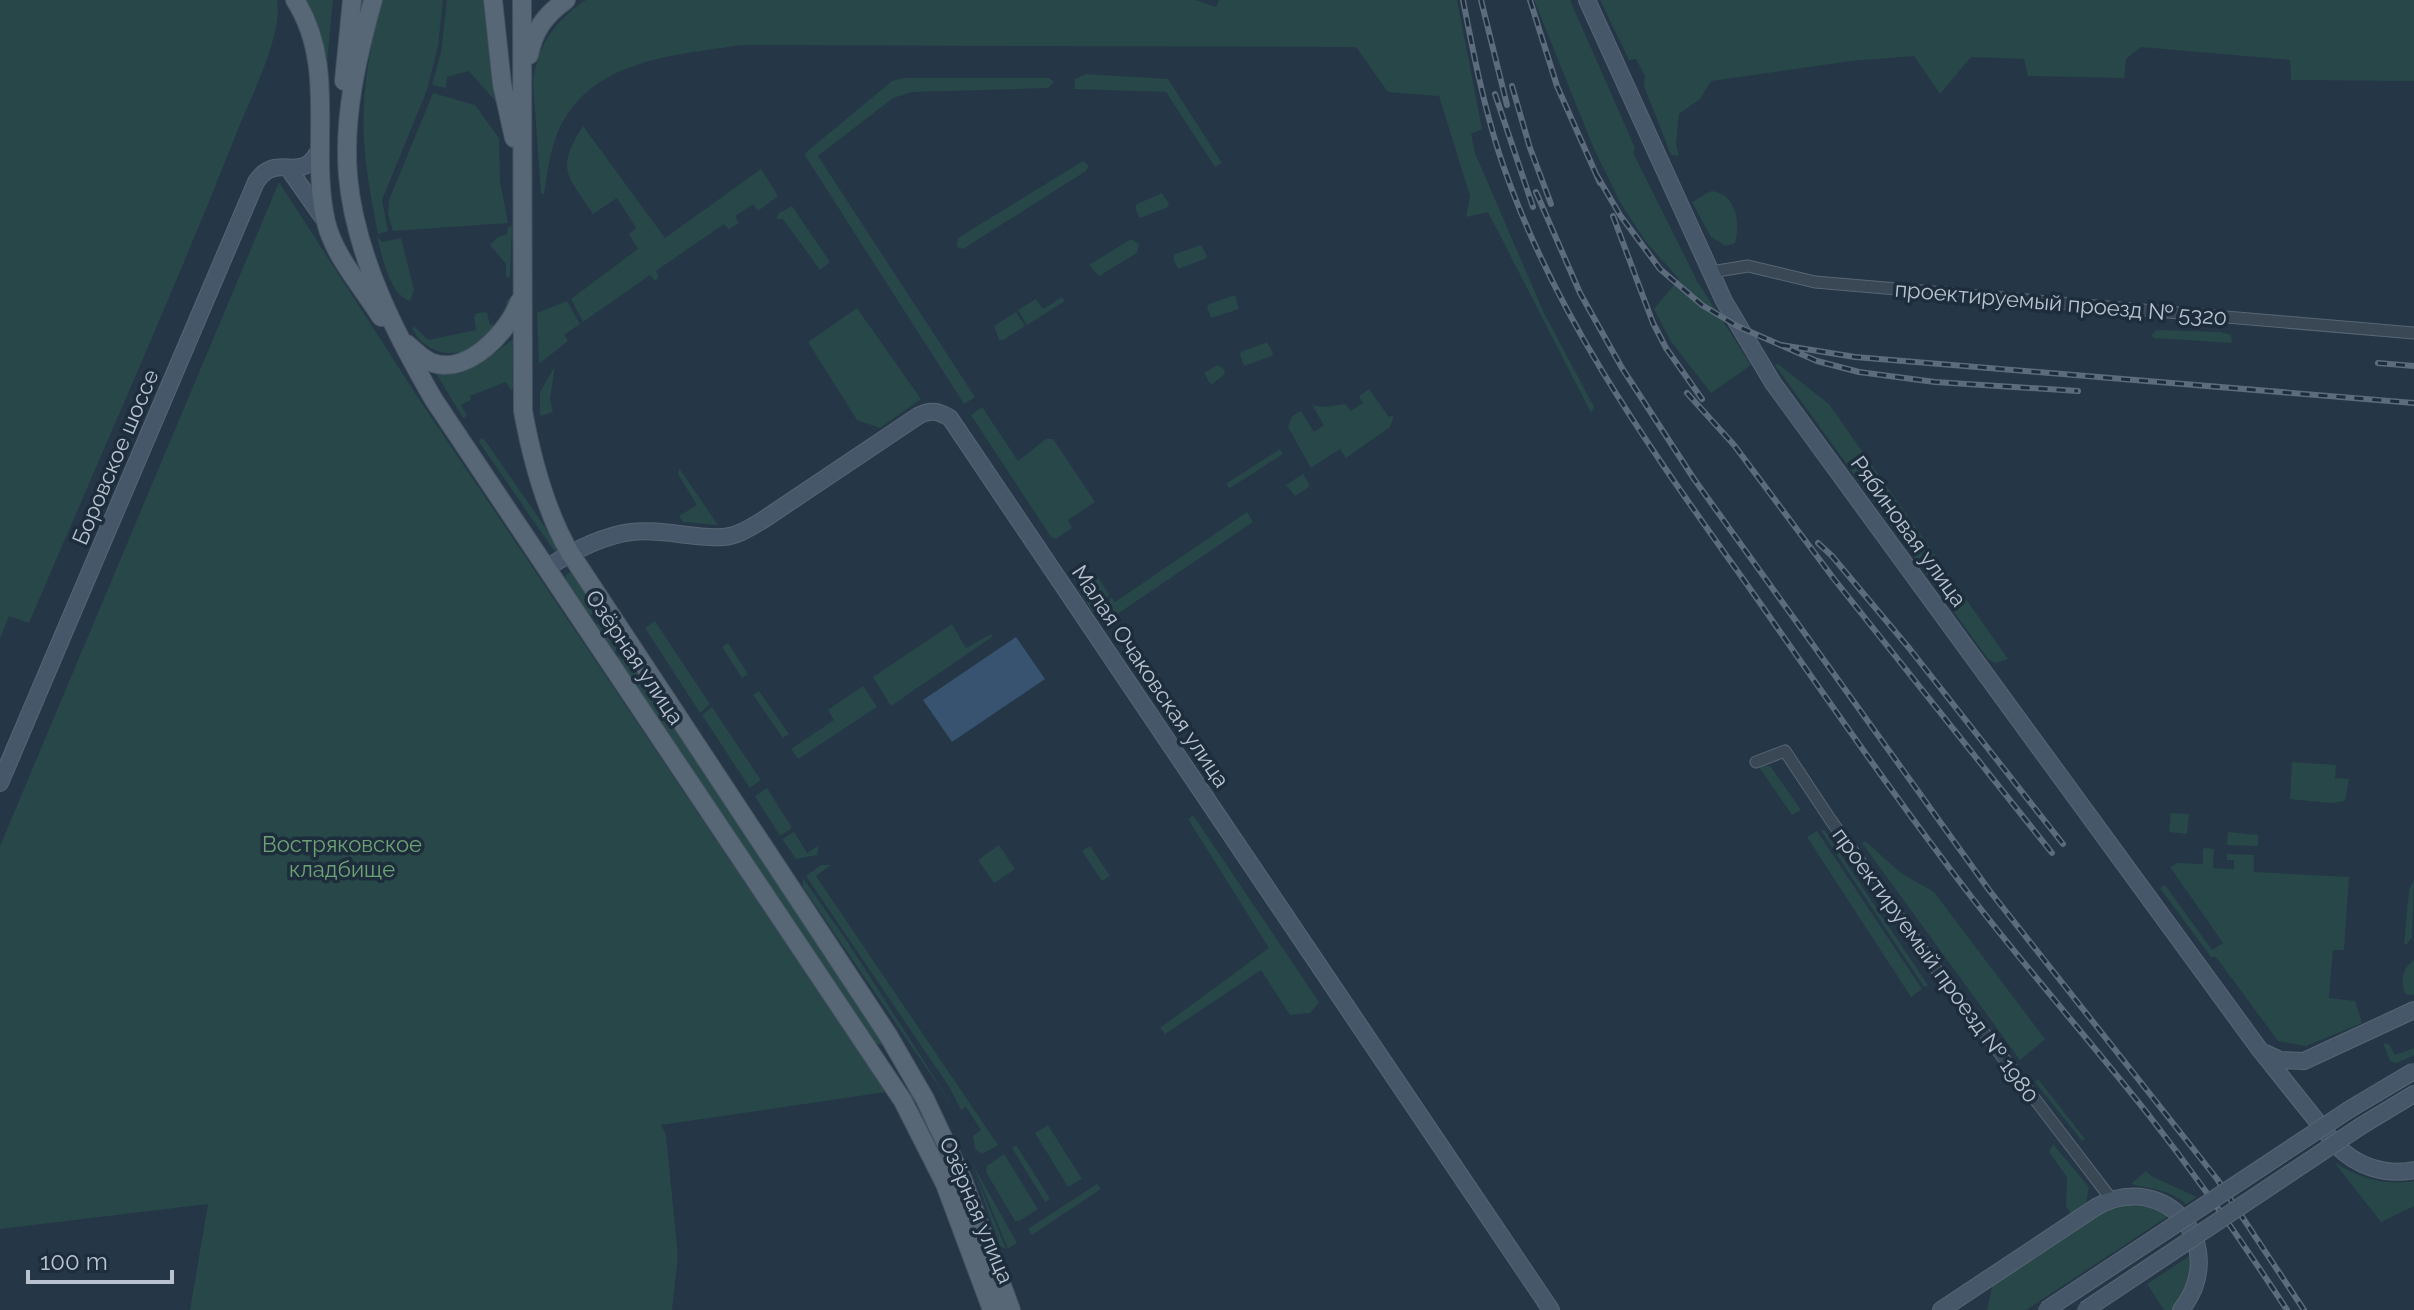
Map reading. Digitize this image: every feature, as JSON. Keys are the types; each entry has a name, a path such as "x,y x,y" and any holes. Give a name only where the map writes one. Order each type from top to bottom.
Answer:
{"main road":[{"path":"295,0 308,25 318,64 326,222 347,264 411,360"},
{"path":"348,171 343,138 344,80 352,0"},
{"name":"Озёрная улица","path":"373,0 355,72 348,171 362,246 411,360 434,400 903,1101 945,1184 992,1310"},
{"path":"493,0 502,84 521,168"},
{"name":"Озёрная улица","path":"522,0 522,392 526,430 559,534 904,1062 963,1180 1011,1310"},
{"path":"522,85 532,39 545,17 566,0"},
{"path":"402,340 422,357 438,365 474,355 507,327 519,302 521,288"}],"street":[{"name":"Рябиновая улица","path":"1587,0 1737,326 1773,383 2260,1050 2336,1145 2355,1161 2378,1169 2394,1172 2414,1170"},
{"name":"Боровское шоссе","path":"0,783 256,182 271,168 307,166 314,161 320,148"},
{"path":"288,168 326,222"},
{"name":"проектируемый проезд № 5320","path":"1711,272 1748,266 1815,282 2414,333"},
{"name":"Малая Очаковская улица","path":"547,568 570,553 612,536 633,532 723,537 740,532 763,520 918,416 936,411 950,418 1551,1310"},
{"name":"проектируемый проезд № 1980","path":"1756,762 1785,751 1943,979 2112,1200"},
{"path":"2260,1050 2291,1062 2312,1058 2414,1010"},
{"path":"869,1048 880,1053 887,1050 890,1043 888,1035"},
{"path":"884,1074 883,1066 887,1059 894,1057 904,1062"},
{"path":"2302,1102 2298,1076 2312,1058"},
{"path":"2046,1310 2350,1109 2414,1071"},
{"path":"2085,1310 2414,1094"},
{"path":"1941,1310 2096,1207 2112,1200 2140,1197 2161,1201 2175,1210 2187,1224 2198,1246 2199,1271 2192,1295 2181,1310"}],"green space":[{"path":"0,0 277,0 278,14 256,88 29,623 9,616 0,639"},
{"path":"306,0 333,0 327,63 319,28"},
{"path":"382,0 443,0 438,46 427,90 382,200 388,231 378,234 366,164 363,123 367,70"},
{"path":"447,0 483,0 497,103 469,71 447,77 446,88 432,85 441,52"},
{"path":"586,0 1195,0 1216,7 1219,0 1457,0 1482,129 1471,134 1475,153 1543,311 1594,407 1591,413 1488,212 1466,217 1470,196 1439,96 1388,92 1356,47 741,45 686,53 632,67 607,78 586,93 568,113 555,140 544,194 541,194 533,83 535,70 543,46 556,26"},
{"path":"1534,0 1570,0 1635,148 1633,153 1697,281 1751,365 1711,393 1670,340 1654,309 1679,279 1646,242 1620,202 1594,149"},
{"path":"1600,0 2414,0 2414,81 2291,80 2290,60 2141,47 2126,59 2124,78 2028,76 2024,59 1971,57 1940,94 1914,56 1851,61 1711,81 1700,99 1679,114 1676,144 1679,156 1671,155 1644,86 1645,76 1636,59 1629,60"},
{"path":"1086,74 1168,79 1222,163 1215,167 1166,92 1074,89 1075,79"},
{"path":"904,78 1049,78 1054,82 1048,88 912,92 893,98 818,156 975,397 964,404 804,154 892,81"},
{"path":"433,93 475,105 499,138 500,181 508,223 393,231 388,214 389,200"},
{"path":"583,126 665,238 761,169 778,196 758,211 753,204 735,216 739,223 729,229 724,224 656,271 659,277 655,281 650,275 583,322 571,299 638,249 629,234 636,228 617,198 593,214 571,180 567,163 569,153"},
{"path":"1083,161 1089,166 1086,171 963,249 957,247 958,238"},
{"name":"Востряковское кладбище","path":"279,182 419,399 886,1092 661,1125 666,1135 678,1256 672,1310 190,1310 208,1204 0,1229 0,846"},
{"path":"1711,191 1726,197 1735,210 1735,243 1726,246 1711,237 1692,202"},
{"path":"1162,193 1168,207 1140,218 1135,208 1137,204"},
{"path":"792,206 830,262 820,270 783,219 776,219 779,213"},
{"path":"512,226 510,277 506,278 506,264 490,245 507,234 508,227"},
{"path":"377,236 382,242 401,238 414,290 410,301 392,283"},
{"path":"1131,239 1139,244 1137,253 1099,276 1089,265"},
{"path":"1201,245 1207,256 1205,259 1178,269 1173,258 1175,254"},
{"path":"1235,295 1239,309 1211,318 1207,307 1209,304"},
{"path":"1062,297 1065,301 1027,325 1018,310 1036,299 1043,309"},
{"path":"507,299 505,316 496,330 469,350 453,353 438,351 423,343 412,328 415,327 428,340 476,330 474,317 477,313 487,312 490,325 498,324"},
{"path":"567,301 580,324 564,335 568,341 539,364 537,313"},
{"path":"857,308 921,399 880,428 857,420 808,342"},
{"path":"1016,312 1025,326 999,340 994,326"},
{"path":"2157,330 2220,332 2231,335 2232,343 2154,338 2151,335"},
{"path":"516,340 516,388 511,390 506,382 470,396 471,400 461,405 467,416 463,418 437,375 478,362"},
{"path":"1267,342 1272,356 1244,366 1241,352"},
{"path":"1778,364 1829,404 2008,659 1996,663 1988,659 1775,365"},
{"path":"1217,365 1224,369 1225,374 1211,385 1204,373"},
{"path":"555,366 550,399 553,412 540,416 540,392"},
{"path":"1369,389 1389,417 1394,415 1390,427 1346,458 1340,449 1311,468 1288,427 1292,416 1301,411 1314,432 1324,425 1312,405 1346,404 1350,411 1363,403 1359,396"},
{"path":"982,407 1018,461 1046,439 1053,439 1095,502 1068,520 1072,528 1056,539 1051,537 971,415"},
{"path":"481,438 561,550 557,555 479,442"},
{"path":"1280,449 1283,454 1230,488 1227,486 1227,483"},
{"path":"679,468 718,525 683,522 679,516 697,505 678,474"},
{"path":"1303,474 1310,486 1295,496 1286,485"},
{"path":"1247,512 1253,522 1116,615 1104,614 1111,597 1115,602"},
{"path":"572,571 598,610 592,615 588,614 566,580 566,575"},
{"path":"1095,573 1109,594 1100,614 1092,611 1079,591 1084,581"},
{"path":"605,619 625,645 614,652 597,626 600,620"},
{"path":"655,621 710,704 700,713 645,628"},
{"path":"952,624 966,648 991,634 992,637 891,706 873,677"},
{"path":"728,643 748,674 742,678 722,647"},
{"path":"628,650 885,1043 883,1045 876,1044 617,657"},
{"path":"863,686 877,707 798,759 791,749 834,720 828,710"},
{"path":"759,691 789,734 783,738 753,695"},
{"path":"712,707 761,780 750,788 702,715"},
{"path":"2292,762 2336,765 2335,778 2349,779 2345,801 2331,803 2290,799"},
{"path":"1759,767 1771,767 1801,810 1792,815"},
{"path":"767,788 792,828 780,836 755,796"},
{"path":"2171,813 2189,814 2187,834 2169,832"},
{"path":"1193,815 1319,1002 1310,1013 1290,1015 1261,970 1165,1034 1160,1028 1269,948 1188,819"},
{"path":"1820,829 1825,831 1928,985 1924,987"},
{"path":"1817,831 1922,989 1911,997 1807,837"},
{"path":"794,832 807,853 819,845 817,855 796,859 782,839"},
{"path":"2228,832 2258,835 2258,846 2227,845"},
{"path":"1865,841 1901,873 1934,892 2045,1039 2020,1060 1862,843"},
{"path":"999,845 1015,869 994,883 978,860"},
{"path":"1090,846 1110,876 1102,881 1082,851"},
{"path":"2203,848 2214,849 2213,868 2234,869 2234,860 2227,860 2227,854 2254,855 2254,872 2349,877 2344,950 2333,950 2329,998 2355,1001 2362,1023 2306,1046 2278,1041 2160,888 2165,885 2212,950 2223,943 2170,867 2178,863 2203,864"},
{"path":"821,865 831,865 816,876 998,1145 982,1154 975,1149 973,1136 981,1130 966,1107 961,1110 950,1088 806,876"},
{"path":"803,878 849,944 957,1113 803,887"},
{"path":"2414,879 2412,937 2404,944 2409,890"},
{"path":"2414,960 2414,995 2405,994 2403,975"},
{"path":"2383,1043 2389,1044 2395,1055 2414,1048 2414,1055 2397,1063 2390,1061"},
{"path":"2038,1079 2085,1139 2082,1141 2035,1082"},
{"path":"1048,1125 1082,1179 1068,1187 1035,1133"},
{"path":"2053,1144 2089,1187 2086,1203 2071,1214 2066,1206 2067,1177 2049,1152"},
{"path":"1016,1145 1050,1199 1045,1202 1012,1148"},
{"path":"1004,1154 1038,1209 1019,1221 1015,1221 986,1172 987,1166"},
{"path":"2334,1162 2372,1179 2414,1181 2414,1206 2381,1222"},
{"path":"973,1165 1017,1243 1008,1249"},
{"path":"972,1166 1006,1249 1000,1246"},
{"path":"2146,1171 2197,1197 2186,1204 2167,1193 2131,1184"},
{"path":"1097,1184 1101,1189 1032,1235 1028,1229"},
{"path":"2128,1205 2156,1208 2170,1215 2026,1310 1987,1310 1993,1283 2099,1214"},
{"path":"2191,1255 2189,1281 2172,1310 2164,1310 2147,1284"}],"water":[{"path":"1016,637 1045,679 952,742 923,700"}],"railway":[{"path":"1463,0 1488,115 1521,213 1547,271 1609,382 1679,489 1916,823 1995,927 2169,1141 2287,1310"},
{"path":"1481,0 1507,105"},
{"path":"1530,0 1557,86 1600,183"},
{"path":"1512,86 1551,204"},
{"path":"1495,94 1533,207"},
{"path":"1596,174 1620,215 1660,269 1702,305 1737,326 1817,361 1859,372 1935,382 2078,391"},
{"path":"1536,192 1580,293 1622,368 1694,479 1989,890 2217,1179 2304,1310"},
{"path":"1613,216 1653,323 1666,348 1702,399"},
{"path":"1781,345 1855,357 2414,403"},
{"path":"2378,363 2414,366"},
{"path":"1687,393 1734,445 1834,579 2052,853"},
{"path":"1818,543 1909,648 2063,844"}]}
